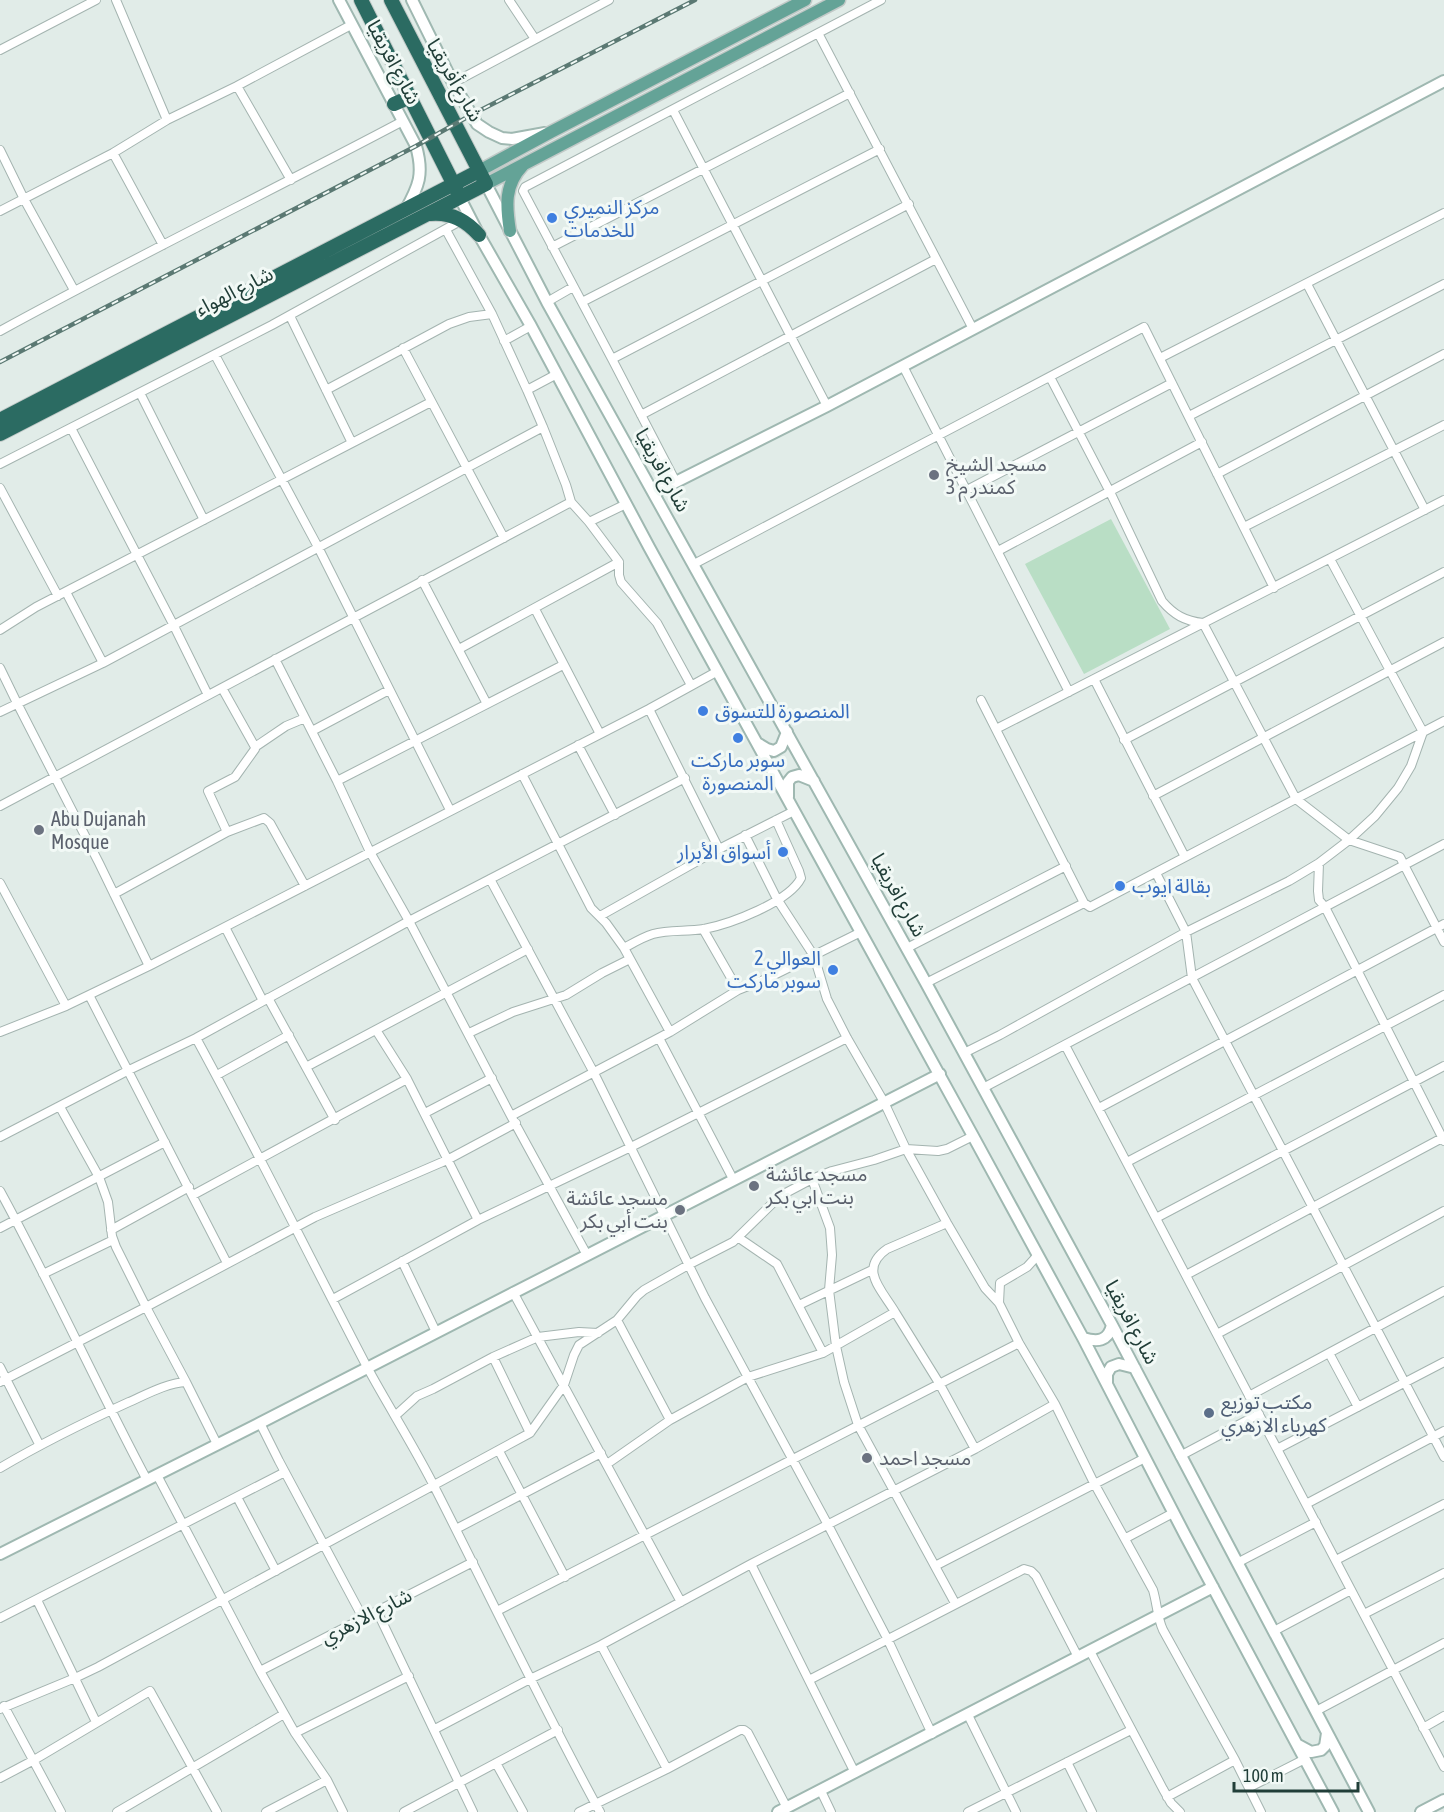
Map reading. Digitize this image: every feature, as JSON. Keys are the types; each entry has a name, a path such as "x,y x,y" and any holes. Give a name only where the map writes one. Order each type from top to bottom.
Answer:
{"highway":[{"name":"شارع افريقيا","path":"361,0 460,198"},
{"name":"شارع افريقيا","path":"391,0 483,177"},
{"path":"394,104 410,97"},
{"name":"شارع الهواء","path":"0,420 454,185 483,177"},
{"name":"شارع الهواء","path":"0,434 460,198 483,177"},
{"path":"425,214 450,215 462,220 479,235"}],"main road":[{"path":"483,177 551,132 805,0"},
{"path":"483,177 526,162 839,0"},
{"path":"510,231 506,208 508,191 515,175 526,162"}],"street":[{"path":"0,50 96,0"},
{"path":"116,0 167,120"},
{"name":"شارع افريقيا","path":"339,0 416,146 421,172 414,195 405,211"},
{"name":"شارع أفريقيا","path":"412,0 453,83 477,124 495,135 512,139 551,132"},
{"path":"509,0 535,39"},
{"path":"453,83 609,0"},
{"path":"676,482 524,197 523,191 525,187 881,0"},
{"path":"0,211 113,153 167,120 237,86 351,25"},
{"path":"818,33 973,329"},
{"path":"654,493 827,406 1444,81"},
{"path":"237,86 291,180"},
{"path":"552,247 850,93"},
{"path":"673,110 827,406"},
{"path":"0,331 74,290 403,121"},
{"path":"582,302 880,149"},
{"path":"0,150 74,290"},
{"path":"113,153 163,245"},
{"name":"شارع افريقيا","path":"483,177 547,302 907,948 1112,1325 1369,1812"},
{"name":"شارع افريقيا","path":"460,198 1083,1338 1173,1513 1333,1812"},
{"path":"612,359 909,204"},
{"path":"1160,358 1444,213"},
{"path":"0,464 290,316 462,220"},
{"path":"446,230 492,314 527,390 571,502 619,562 621,582 657,623 691,685"},
{"path":"640,415 936,259"},
{"path":"1307,284 1425,510"},
{"path":"1189,416 1444,284"},
{"path":"547,302 573,287"},
{"path":"326,390 455,321 492,314"},
{"path":"290,316 352,443"},
{"path":"504,341 531,326"},
{"path":"694,564 1144,327 1274,588"},
{"path":"403,348 504,538"},
{"path":"1217,474 1444,354"},
{"path":"215,355 283,479 450,810"},
{"path":"903,366 1069,692"},
{"path":"527,390 557,374"},
{"path":"1050,376 1110,492 1162,601 1181,619 1203,623"},
{"path":"967,490 1172,383"},
{"path":"140,393 204,520"},
{"path":"0,630 58,596 431,402"},
{"path":"1244,527 1444,425"},
{"path":"0,712 104,663 543,427"},
{"path":"71,428 208,695"},
{"path":"998,551 1202,442"},
{"path":"0,488 58,596"},
{"path":"996,729 1444,500"},
{"path":"0,806 571,502"},
{"path":"589,522 626,504"},
{"path":"964,1053 1186,932 1289,881 1349,840 1375,816 1398,788 1411,766 1423,732 1330,559"},
{"path":"459,649 619,562"},
{"path":"1124,740 1444,573"},
{"path":"422,580 487,704"},
{"path":"66,592 104,663"},
{"path":"535,609 600,734"},
{"path":"1203,623 1296,799 1349,840 1400,857 1403,866 1440,926 1444,942"},
{"path":"1153,796 1444,642"},
{"path":"275,659 370,852 587,1255"},
{"path":"337,781 563,665"},
{"path":"0,668 149,966"},
{"path":"0,1032 66,1006 149,966 649,709 718,671"},
{"path":"1094,679 1185,857"},
{"path":"222,688 255,747"},
{"path":"312,731 389,690"},
{"path":"981,700 1084,903 1090,907 1444,721"},
{"path":"649,709 719,849"},
{"path":"227,832 208,791 235,777 255,747 286,726 305,718"},
{"path":"757,743 774,751 781,747 787,732"},
{"path":"579,745 615,814"},
{"path":"522,774 591,908 600,916 624,948 670,1032"},
{"path":"788,799 787,786 792,777 799,775 814,781"},
{"path":"0,1137 196,1038 409,921 685,778"},
{"path":"600,916 719,849 794,811"},
{"path":"114,894 227,832 261,818 266,819 305,886"},
{"path":"624,948 653,934 703,929 750,914 798,883 801,878 776,820"},
{"path":"745,835 777,898 814,956 827,999 884,1102 906,1149 985,1288 999,1303 1055,1404 1153,1590 1158,1616 1166,1637 1250,1787 1261,1812"},
{"path":"983,1088 1444,844"},
{"path":"1186,1275 1444,1139 1325,907 1319,900 1318,863"},
{"path":"907,948 1066,866"},
{"path":"1156,873 1186,932 1192,978 1444,1457"},
{"path":"490,879 594,1072 705,1298 887,1638 932,1734"},
{"path":"1,889 66,1006"},
{"path":"926,983 1084,903"},
{"path":"1099,1108 1440,926"},
{"path":"225,927 266,1000 289,1035 335,1120"},
{"path":"703,929 738,990"},
{"path":"3,1380 78,1343 315,1217 447,1160 594,1072 670,1032 738,990 861,932"},
{"path":"306,1067 528,949"},
{"path":"469,1033 513,1012 573,992 602,973 630,959"},
{"path":"89,995 227,1263"},
{"path":"1127,1162 1444,995"},
{"path":"376,1030 408,1079 478,1220"},
{"path":"217,1076 289,1035"},
{"path":"196,1038 261,1159 367,1367 434,1485 530,1679 600,1812"},
{"path":"658,1038 733,1179"},
{"path":"333,1299 478,1220 699,1114 847,1038"},
{"path":"1065,1045 1444,1767"},
{"path":"1156,1218 1444,1066"},
{"path":"0,1554 939,1074"},
{"path":"425,1113 492,1078"},
{"path":"193,1195 408,1079"},
{"path":"60,1107 99,1177 108,1202 113,1240 217,1444"},
{"path":"61,1812 34,1760 2,1708 75,1678 530,1433 564,1385 579,1345 617,1320 644,1290 739,1238 780,1196 832,1171 906,1149 942,1150 973,1136"},
{"path":"0,1228 165,1142"},
{"path":"812,1179 830,1228 832,1255 829,1290 836,1346 844,1382 858,1425 956,1603"},
{"path":"111,1230 189,1187"},
{"path":"0,1191 110,1411 182,1525 284,1714 327,1780 343,1812"},
{"path":"1217,1334 1444,1211"},
{"path":"799,1305 872,1270 876,1259 887,1249 947,1223"},
{"path":"739,1238 777,1264 823,1353"},
{"path":"43,1274 113,1240"},
{"path":"999,1303 1000,1283 1027,1267 1038,1255"},
{"path":"402,1261 436,1332"},
{"path":"872,1270 975,1449"},
{"path":"1249,1396 1444,1291"},
{"path":"513,1292 681,1602"},
{"path":"607,1464 670,1420 748,1377 823,1353 895,1312"},
{"path":"617,1320 670,1420"},
{"path":"1083,1338 1095,1341 1103,1339 1109,1334 1112,1325"},
{"path":"395,1416 416,1396 538,1337 579,1332 598,1333"},
{"path":"497,1611 1019,1342"},
{"path":"1329,1353 1358,1407"},
{"path":"493,1357 530,1433"},
{"path":"1277,1449 1444,1362"},
{"path":"1107,1385 1107,1374 1111,1367 1119,1364 1135,1368"},
{"path":"0,1367 3,1380 39,1444"},
{"path":"0,1468 39,1444 110,1411 168,1386 186,1382"},
{"path":"435,1729 894,1492 1055,1404"},
{"path":"1180,1456 1259,1414"},
{"path":"260,1422 363,1618"},
{"path":"1306,1504 1444,1431"},
{"path":"499,1451 565,1576"},
{"path":"456,1528 601,1453"},
{"path":"935,1566 1145,1458"},
{"path":"0,1618 285,1472"},
{"path":"237,1497 276,1570"},
{"path":"1335,1560 1444,1504"},
{"path":"1125,1538 1173,1513"},
{"path":"1237,1563 1316,1522"},
{"name":"شارع الازهري","path":"260,1671 472,1562"},
{"path":"752,1564 855,1773"},
{"path":"809,1680 1024,1569 1031,1570 1036,1576 1078,1657"},
{"path":"1364,1614 1444,1572"},
{"path":"579,1812 740,1730 748,1733 782,1810 1213,1587"},
{"path":"1274,1631 1351,1590"},
{"path":"37,1600 96,1722"},
{"path":"377,1611 473,1812"},
{"path":"1316,1711 1444,1643"},
{"path":"601,1645 667,1769"},
{"path":"1090,1651 1167,1797 1180,1812"},
{"path":"296,1733 409,1676"},
{"path":"0,1778 150,1691 217,1812"},
{"path":"117,1812 284,1714"},
{"path":"968,1715 1016,1812"},
{"path":"1424,1728 1444,1716"},
{"path":"404,1812 558,1730"},
{"path":"968,1812 1131,1730"},
{"path":"1298,1745 1311,1752 1321,1750 1328,1732"},
{"path":"1250,1787 1305,1759"},
{"path":"1167,1797 1235,1760"},
{"path":"1067,1762 1092,1812"},
{"path":"496,1763 523,1812"},
{"path":"266,1812 327,1780"},
{"path":"821,1791 831,1812"},
{"path":"1421,1812 1444,1800"}],"green space":[{"path":"1111,519 1170,629 1084,674 1025,564"}],"railway":[{"path":"0,362 695,0"}],"place":[{"name":"مركز النميري للخدمات","path":"552,218"},
{"name":"مسجد الشيخ كمندر م 3","path":"934,475"},
{"name":"المنصورة للتسوق","path":"703,711"},
{"name":"سوبر ماركت المنصورة","path":"738,738"},
{"name":"Abu Dujanah Mosque","path":"39,830"},
{"name":"أسواق الأبرار","path":"783,852"},
{"name":"بقالة ايوب","path":"1120,886"},
{"name":"العوالي 2 سوبر ماركت","path":"833,970"},
{"name":"مسجد عائشة بنت ابي بكر","path":"754,1186"},
{"name":"مسجد عائشة بنت أبي بكر","path":"680,1210"},
{"name":"مكتب توزيع كهرباء الازهري","path":"1209,1413"},
{"name":"مسجد احمد","path":"867,1458"}]}
